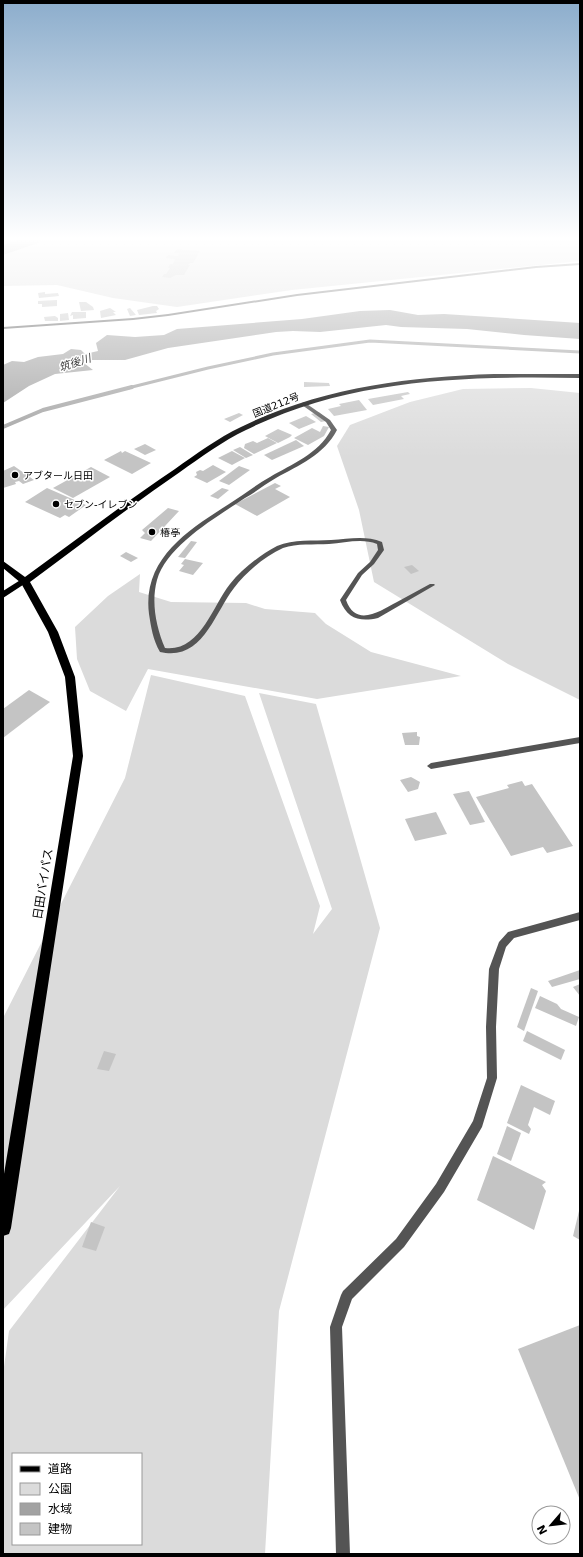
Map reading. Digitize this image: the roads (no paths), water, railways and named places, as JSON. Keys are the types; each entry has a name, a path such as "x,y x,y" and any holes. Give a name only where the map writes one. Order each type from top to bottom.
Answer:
{"highway":[{"name":"国道212号","path":"25,581 134,501 214,445 244,429 304,404 372,387 442,377 485,375 580,376"},
{"name":"日田バイパス","path":"3,564 25,581 53,632 70,677 78,756 3,1228"}],"main road":[{"path":"3,595 25,581"}],"street":[{"path":"3,328 140,319 181,313"},
{"path":"304,404 328,421 334,430 330,440 313,455 267,481 210,518 171,551 158,571 152,587 152,605 157,639 162,650 184,650 196,640 232,586 245,573 273,552 294,544 367,540 374,540 380,543 381,550 372,563 360,574 343,600 345,608 349,612 367,619 376,616 432,585"},
{"path":"431,766 580,740"},
{"path":"343,1554 336,1327 347,1295 400,1243 440,1188 478,1123 492,1078 491,1027 494,969 502,945 511,935 580,916"}],"water":[{"name":"筑後川","path":"348,313 405,313 418,315 444,314 580,323 580,339 467,329 401,327 386,325 320,332 276,332 168,348 125,360 91,360 84,363 93,370 55,374 29,386 3,403 3,365 12,361 24,362 38,357 63,354 71,349 81,350 85,354 98,351 96,343 107,335 135,337 164,335 177,329 302,319"}],"waterway":[{"path":"132,387 273,354 370,341 580,352"},
{"path":"3,427 43,410 132,387"},
{"path":"128,388 132,387"}],"place":[{"name":"アブタール日田","path":"15,475"},
{"name":"セブン-イレブン","path":"56,504"},
{"name":"椿亭","path":"152,532"}]}
